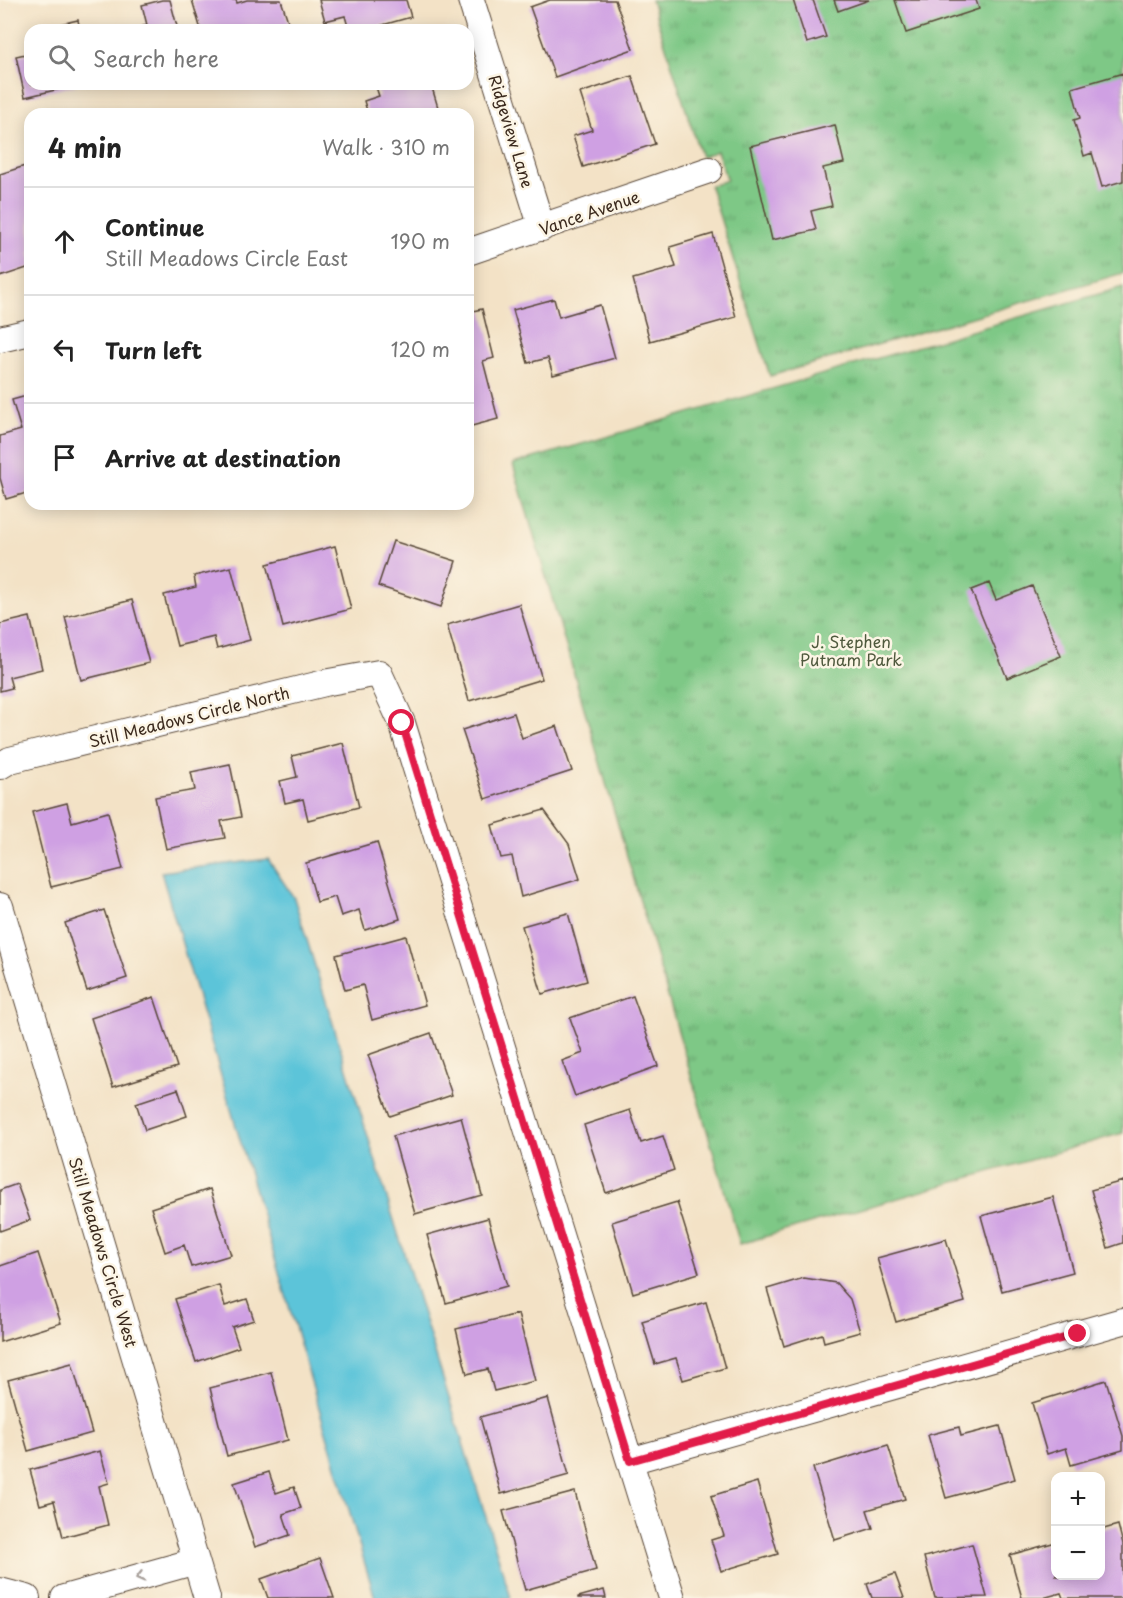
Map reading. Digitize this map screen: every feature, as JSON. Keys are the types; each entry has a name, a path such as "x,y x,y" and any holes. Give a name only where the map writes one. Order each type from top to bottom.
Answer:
{"street":[{"name":"Ridgeview Lane","path":"471,0 542,228"},
{"name":"Vance Avenue","path":"474,250 709,170"},
{"path":"0,339 24,333"},
{"name":"Still Meadows Circle North","path":"0,766 10,760 328,682 379,672 402,723 630,1461"},
{"name":"Still Meadows Circle West","path":"0,906 207,1598"},
{"path":"672,1598 630,1461 1123,1321"},
{"path":"64,1598 196,1561"},
{"path":"0,1591 27,1598"}],"green space":[{"path":"651,0 1123,0 1123,273 770,376 710,186 727,180 717,151 701,157"},
{"name":"J. Stephen Putnam Park","path":"1123,287 1123,1133 740,1244 513,464"}],"water":[{"path":"268,859 294,898 511,1598 375,1598 161,872"}],"building":[{"path":"170,0 176,24 147,24 142,5"},
{"path":"192,0 236,0 237,3 247,0 281,0 289,24 199,24"},
{"path":"319,0 406,0 411,17 386,24 347,24 345,16 325,21"},
{"path":"550,0 615,0 633,49 555,77 530,7"},
{"path":"793,0 813,0 826,37 807,43"},
{"path":"834,0 869,0 838,11"},
{"path":"895,0 976,0 979,9 906,33"},
{"path":"78,20 79,24 60,24"},
{"path":"24,54 24,90 55,90 25,97 16,56"},
{"path":"1123,73 1123,181 1102,187 1092,153 1084,156 1074,120 1080,118 1072,88"},
{"path":"632,76 655,144 583,167 573,136 592,130 580,93"},
{"path":"377,90 433,90 438,108 366,108 364,101 379,96"},
{"path":"835,125 844,163 823,168 832,206 811,211 816,230 772,240 750,146"},
{"path":"24,166 24,269 0,277 0,174"},
{"path":"713,234 736,317 650,341 633,279 676,267 670,247"},
{"path":"554,299 559,317 600,305 615,358 553,375 548,358 528,363 513,310"},
{"path":"482,309 494,358 483,361 498,419 474,425 474,311"},
{"path":"24,397 24,494 6,499 0,478 0,436 21,430 12,400"},
{"path":"393,541 456,561 441,607 378,586"},
{"path":"335,546 351,609 283,627 267,564"},
{"path":"231,567 250,640 217,649 214,637 177,646 164,595 196,587 194,576"},
{"path":"989,583 996,600 1032,586 1061,656 1007,678 971,590"},
{"path":"132,600 149,663 81,680 65,617"},
{"path":"519,604 542,679 469,701 447,625"},
{"path":"30,617 42,669 9,677 12,688 0,691 0,624"},
{"path":"514,713 522,738 557,726 572,771 485,799 462,730"},
{"path":"343,743 359,807 308,820 303,799 285,803 280,781 297,777 292,756"},
{"path":"230,764 241,817 221,821 225,838 166,849 155,797 195,790 191,772"},
{"path":"67,803 72,822 108,812 123,869 51,887 32,812"},
{"path":"544,810 569,844 580,879 521,897 512,856 501,858 492,825"},
{"path":"377,842 400,919 365,930 359,910 341,916 335,897 317,902 306,863"},
{"path":"104,910 127,978 87,991 65,923"},
{"path":"568,913 587,981 542,994 522,926"},
{"path":"406,936 425,1005 372,1020 363,985 345,990 336,955"},
{"path":"633,996 658,1066 575,1096 562,1061 583,1053 570,1018"},
{"path":"154,997 177,1067 113,1087 91,1018"},
{"path":"431,1033 452,1095 390,1116 368,1055"},
{"path":"178,1089 187,1116 145,1130 136,1103"},
{"path":"630,1110 641,1143 663,1136 674,1170 606,1193 584,1125"},
{"path":"461,1117 482,1195 415,1214 393,1136"},
{"path":"1123,1181 1123,1243 1108,1248 1091,1190"},
{"path":"17,1184 30,1220 0,1231 0,1190"},
{"path":"210,1189 231,1255 191,1267 184,1245 165,1252 151,1208"},
{"path":"1053,1197 1073,1272 1002,1291 981,1216"},
{"path":"677,1202 699,1273 633,1293 612,1222"},
{"path":"488,1218 507,1286 446,1303 427,1235"},
{"path":"946,1239 965,1302 896,1322 877,1258"},
{"path":"38,1253 61,1323 0,1342 0,1266"},
{"path":"804,1278 836,1283 850,1299 860,1332 824,1342 822,1334 784,1346 767,1289"},
{"path":"219,1285 225,1306 247,1299 254,1320 232,1327 239,1347 196,1362 175,1299"},
{"path":"706,1302 725,1368 683,1380 676,1358 655,1364 642,1321"},
{"path":"518,1314 535,1381 494,1391 488,1369 467,1374 456,1329"},
{"path":"72,1363 92,1433 28,1451 8,1380"},
{"path":"271,1372 288,1440 227,1456 210,1388"},
{"path":"1106,1380 1123,1436 1123,1450 1071,1465 1066,1448 1047,1454 1032,1403"},
{"path":"548,1398 569,1475 501,1494 480,1417"},
{"path":"1000,1426 1015,1479 946,1498 928,1435 959,1427 961,1436"},
{"path":"888,1445 905,1499 867,1510 873,1528 835,1540 813,1468"},
{"path":"100,1451 109,1483 99,1486 108,1525 63,1537 54,1501 40,1505 30,1470"},
{"path":"269,1472 276,1493 294,1487 301,1508 283,1514 290,1535 255,1547 234,1483"},
{"path":"757,1482 778,1554 721,1571 711,1540 724,1536 711,1496"},
{"path":"575,1492 596,1570 525,1590 503,1511"},
{"path":"1118,1525 1123,1544 1123,1598 1063,1598 1061,1593 1043,1598 1022,1598 1010,1555 1051,1543 1051,1580 1105,1580 1105,1529"},
{"path":"972,1544 987,1597 935,1598 924,1557"},
{"path":"320,1558 334,1598 268,1598 261,1579"},
{"path":"895,1574 904,1598 872,1598 867,1584"},
{"path":"604,1590 606,1598 578,1598 578,1597"}],"route":[{"path":"402,723 630,1461 1078,1334"}]}
